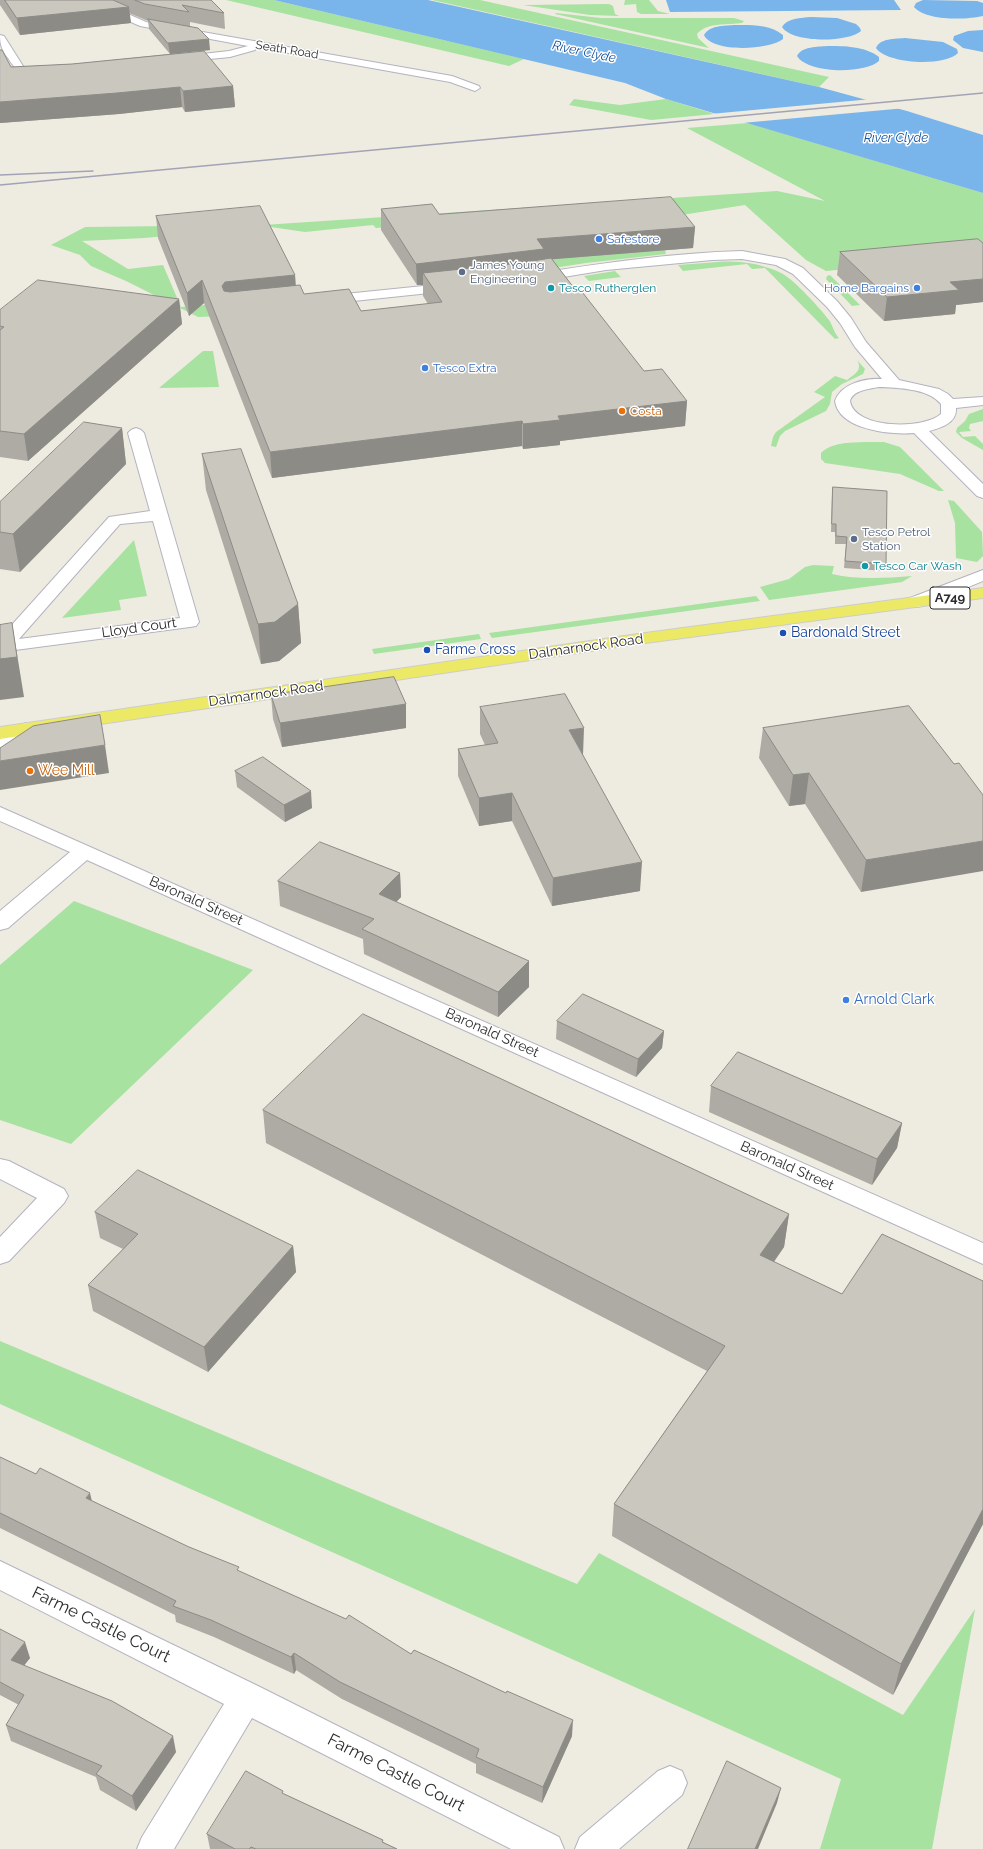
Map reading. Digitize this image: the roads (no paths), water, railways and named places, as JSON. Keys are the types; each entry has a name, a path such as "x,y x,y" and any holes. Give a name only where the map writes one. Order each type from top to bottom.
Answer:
{"main road":[{"name":"Dalmarnock Road","path":"0,733 614,642 983,593"}],"street":[{"name":"Seath Road","path":"106,0 116,12 142,24 452,79 475,88"},
{"path":"0,38 20,68 29,74 60,72"},
{"path":"166,60 230,54 262,46"},
{"path":"520,280 601,267 712,256 742,255 769,259 785,264 798,271 827,299 846,321 860,344 894,383"},
{"path":"315,301 468,285"},
{"path":"879,383 894,383 912,385 940,396 948,404 949,412 944,419 933,425 918,428 894,429 872,425 853,417 842,405 842,398 854,388 879,383"},
{"path":"948,404 983,401"},
{"path":"918,428 983,493"},
{"name":"Lloyd Court","path":"1,647 190,622 136,433"},
{"name":"Lloyd Court","path":"1,647 115,520 159,515"},
{"path":"916,602 983,575"},
{"path":"0,742 26,729"},
{"name":"Baronald Street","path":"0,813 983,1254"},
{"path":"0,923 85,851"},
{"path":"0,1168 55,1196 0,1254"},
{"name":"Farme Castle Court","path":"0,1575 547,1849"},
{"path":"154,1849 246,1697"},
{"path":"592,1849 670,1782"}],"water":[{"name":"River Clyde","path":"274,0 428,0 819,87 907,111 983,135 983,193 666,99 625,83"},
{"path":"666,0 894,0 901,10 670,12"},
{"path":"923,0 977,1 983,3 983,16 957,19 927,15 914,7 916,3"},
{"path":"811,17 837,18 856,24 861,31 844,38 820,40 797,36 788,32 782,27 791,20"},
{"path":"734,25 766,27 778,31 783,35 783,39 766,46 741,48 718,45 709,41 704,35 713,28"},
{"path":"983,30 983,52 963,48 953,40 954,36 968,31"},
{"path":"905,38 943,42 957,49 958,53 941,60 916,62 891,58 876,48 881,42"},
{"path":"827,46 861,49 873,53 879,57 879,61 862,68 837,70 812,66 803,62 797,56 806,49"}],"railway":[{"path":"0,185 983,93"},
{"path":"0,175 93,171"}],"place":[{"name":"Safestore","path":"599,239"},
{"name":"James Young Engineering","path":"462,272"},
{"name":"Tesco Rutherglen","path":"551,288"},
{"name":"Home Bargains","path":"917,288"},
{"name":"Tesco Extra","path":"425,368"},
{"name":"Costa","path":"622,411"},
{"name":"Tesco Petrol Station","path":"854,539"},
{"name":"Tesco Car Wash","path":"865,566"},
{"name":"Bardonald Street","path":"783,633"},
{"name":"Farme Cross","path":"427,650"},
{"name":"Wee Mill","path":"30,771"},
{"name":"Arnold Clark","path":"846,1000"}]}
